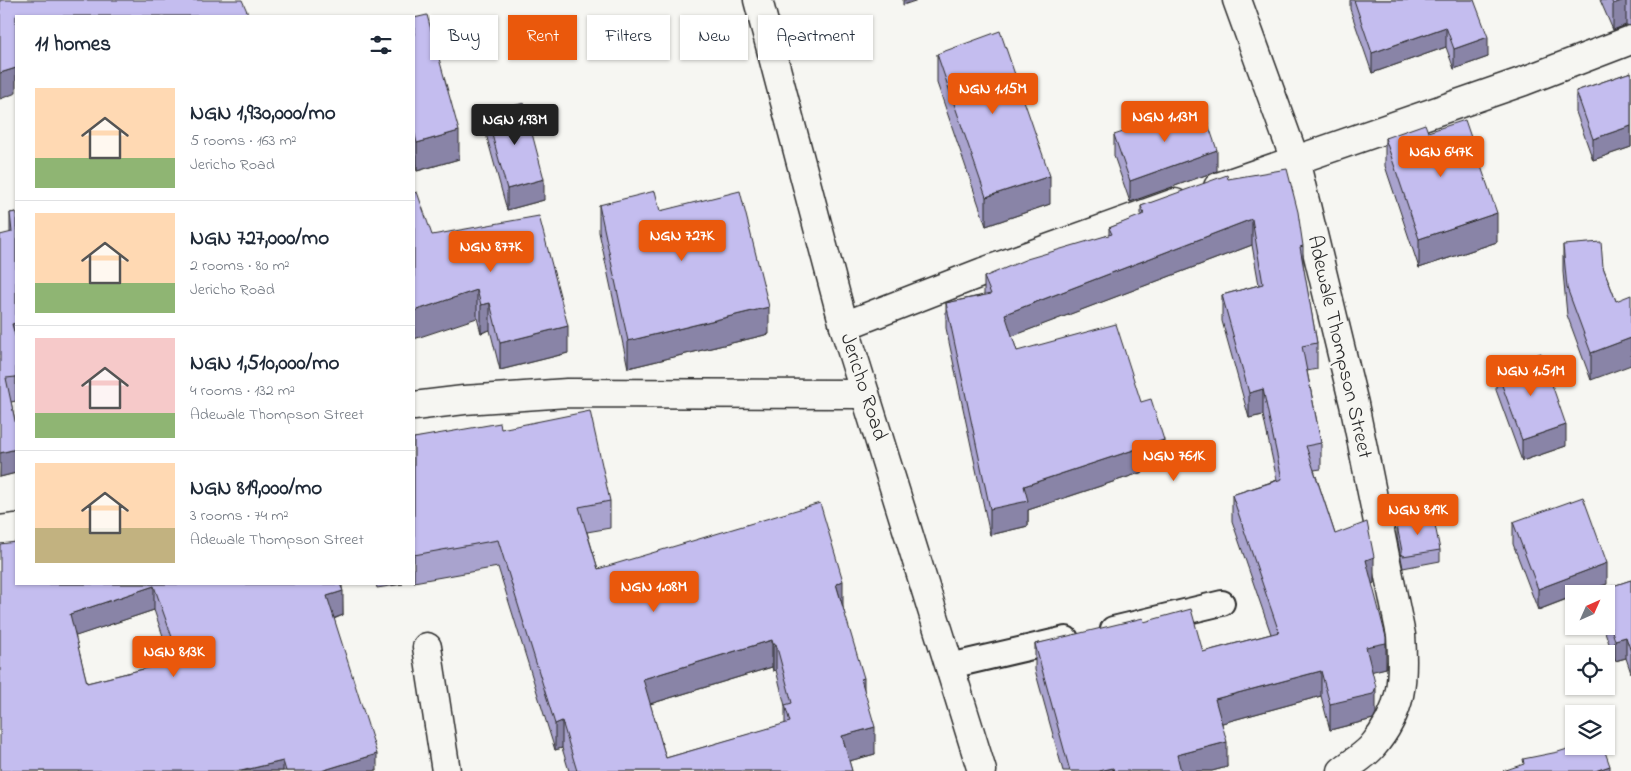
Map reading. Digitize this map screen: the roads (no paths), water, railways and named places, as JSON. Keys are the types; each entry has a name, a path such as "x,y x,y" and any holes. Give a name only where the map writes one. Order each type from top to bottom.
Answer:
{"street":[{"name":"Jericho Road","path":"758,0 844,326 982,771"},
{"name":"Adewale Thompson Street","path":"1236,0 1295,160 1354,404 1402,642 1402,689 1389,723 1372,748 1342,771"},
{"path":"844,326 992,269 1295,160 1524,81 1631,40"},
{"path":"415,406 464,400 567,393 865,394"},
{"path":"0,530 15,528"},
{"path":"427,647 446,771"}],"lane":[{"path":"950,666 1222,603"}]}
